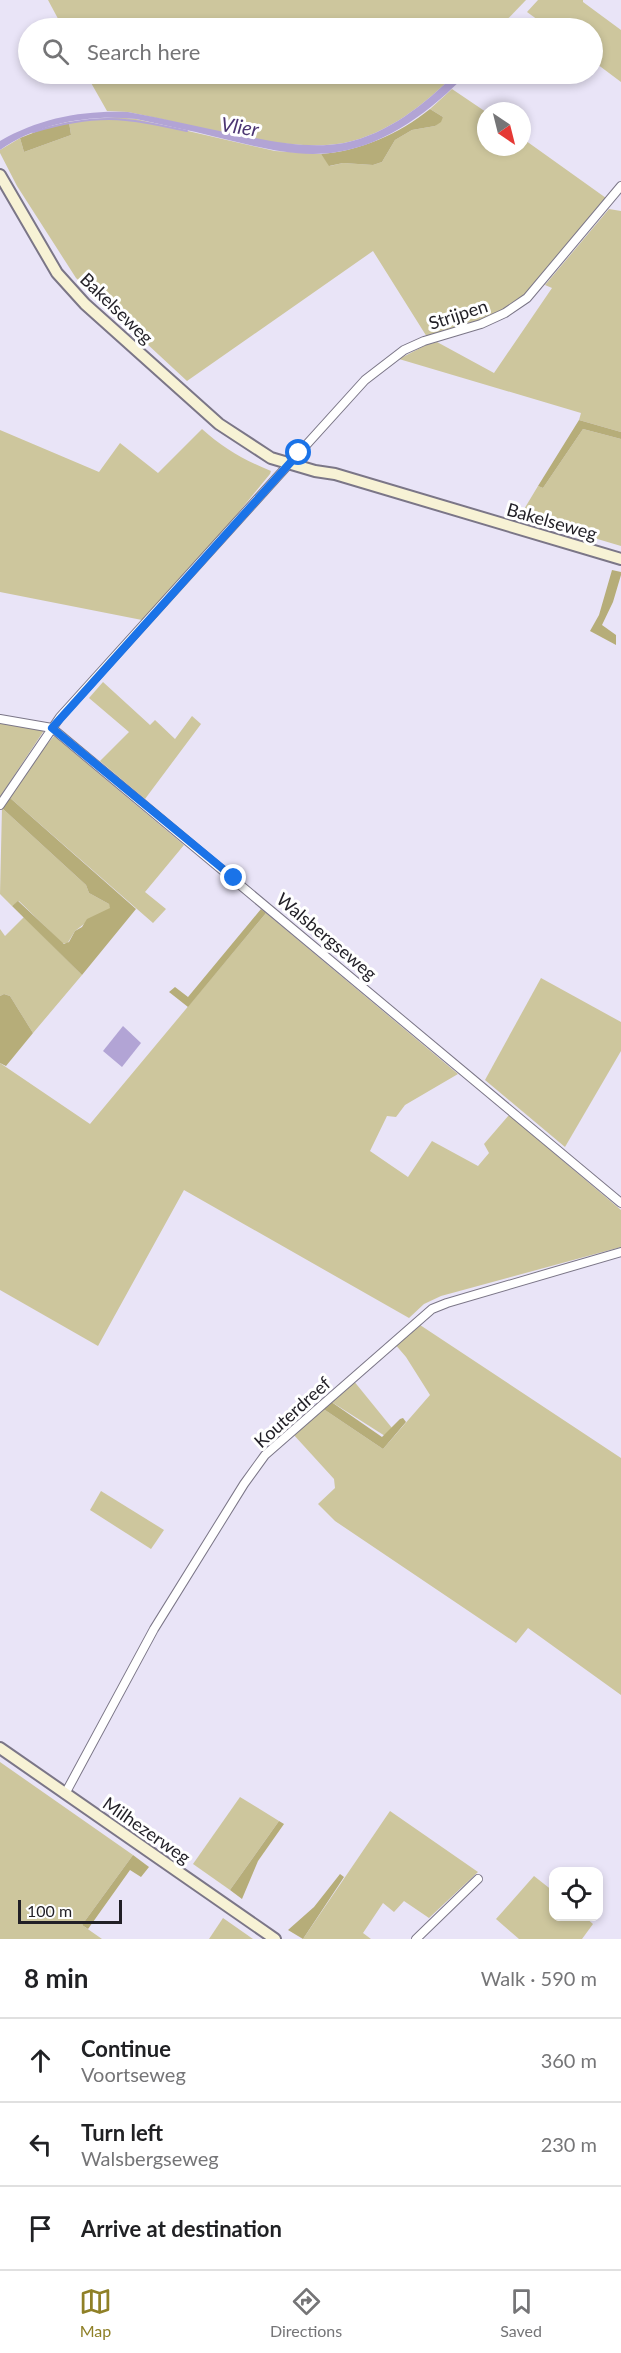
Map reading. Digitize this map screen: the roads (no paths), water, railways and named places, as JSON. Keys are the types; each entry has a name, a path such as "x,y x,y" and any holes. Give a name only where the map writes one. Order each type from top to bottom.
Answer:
{"main road":[{"name":"Bakelseweg","path":"0,175 57,273 85,304 219,424 242,438 292,461 317,465 335,474 621,559"},
{"name":"Milhezerweg","path":"0,1748 274,1939"}],"street":[{"name":"Strijpen","path":"0,805 52,728 366,380 404,350 497,317 527,298 621,186"},
{"path":"0,719 52,728"},
{"name":"Walsbergseweg","path":"52,728 621,1203"},
{"name":"Kouterdreef","path":"66,1794 154,1629 244,1484 265,1455 432,1309 621,1252"},
{"path":"416,1939 478,1879"}],"waterway":[{"name":"Vlier","path":"33,132 67,123 103,119 134,121 187,131"}]}
